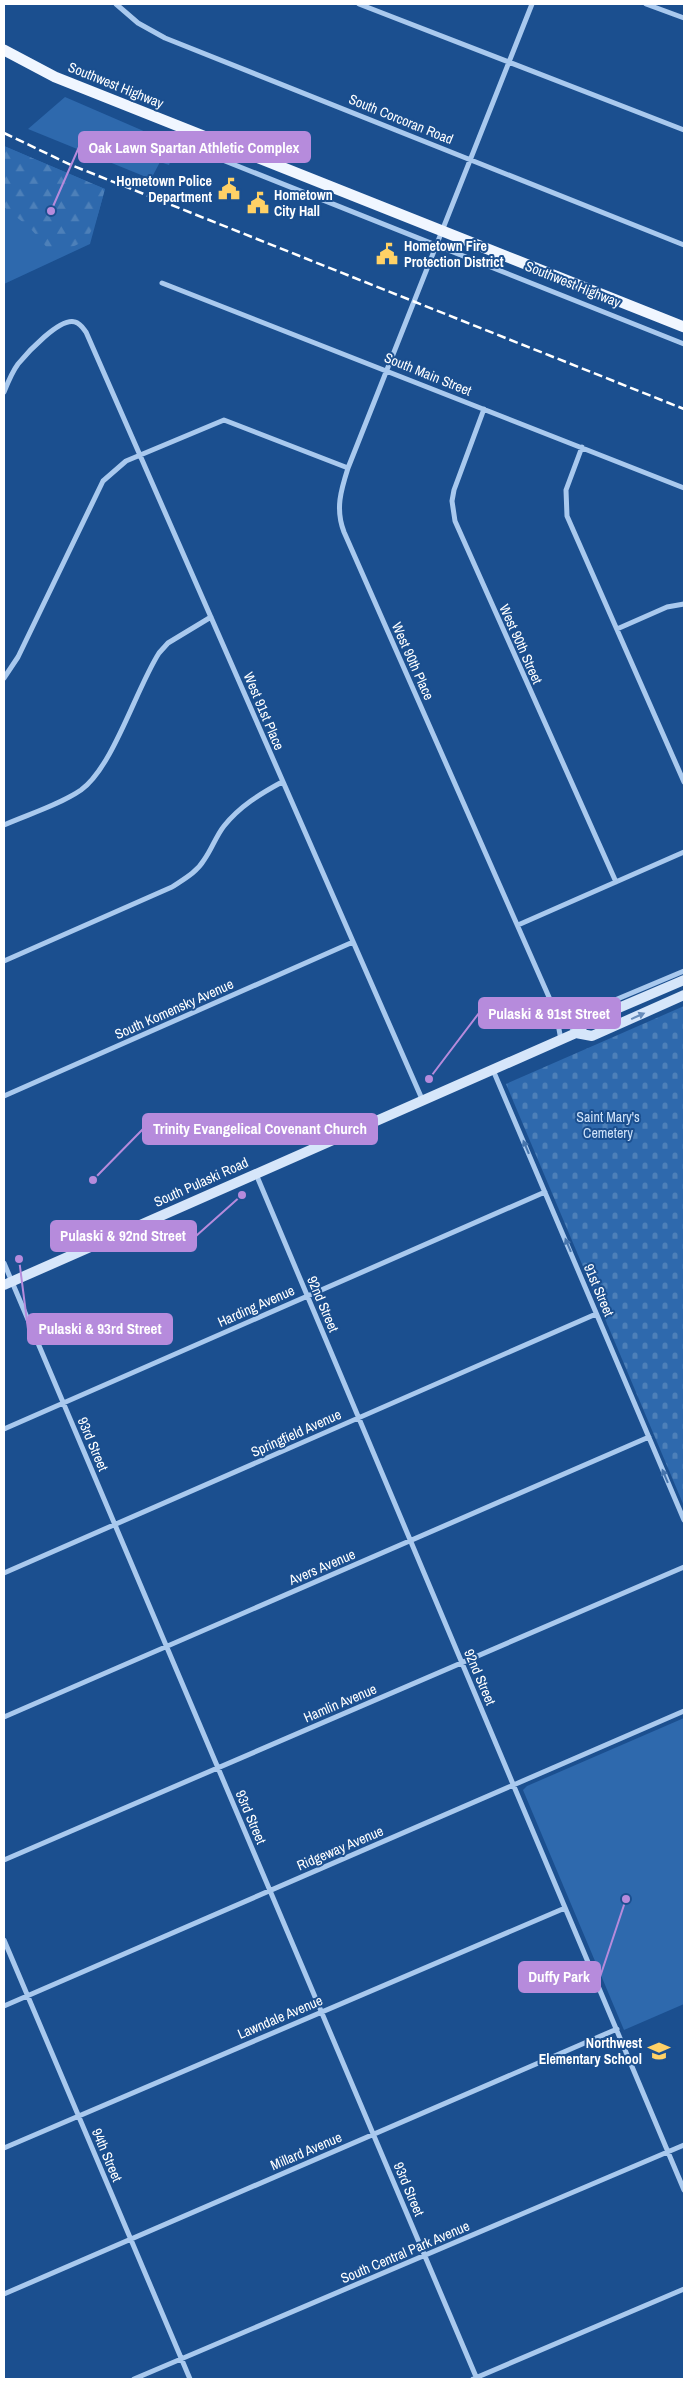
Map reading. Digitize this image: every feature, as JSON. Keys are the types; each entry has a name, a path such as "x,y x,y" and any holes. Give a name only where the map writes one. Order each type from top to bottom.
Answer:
{"main road":[{"name":"Southwest Highway","path":"4,50 55,77 684,327"},
{"name":"South Pulaski Road","path":"8,1283 255,1172 561,1040 576,1033 588,1021 684,980"},
{"name":"South Pulaski Road","path":"576,1033 592,1036 684,996"}],"street":[{"name":"South Corcoran Road","path":"116,4 138,23 165,38 684,245"},
{"path":"359,4 684,130"},
{"name":"West 90th Place","path":"532,4 348,468 339,501 342,527 556,1013 561,1040"},
{"path":"646,4 684,18"},
{"name":"Southwest Highway","path":"220,143 215,158 684,344"},
{"name":"South Main Street","path":"162,283 684,488"},
{"name":"West 91st Place","path":"4,392 17,365 60,325 74,321 80,324 86,332 422,1099"},
{"name":"West 90th Street","path":"484,409 454,490 452,501 455,521 616,882"},
{"path":"4,678 18,657 96,491 117,466 224,420 348,468"},
{"path":"582,447 566,490 565,509 684,782"},
{"path":"617,629 667,607 684,604"},
{"path":"4,824 72,795 90,782 104,765 158,653 168,642 211,617"},
{"path":"4,961 172,887 190,876 204,861 223,828 237,811 258,795 282,782"},
{"path":"518,925 684,852"},
{"name":"South Komensky Avenue","path":"4,1096 353,942"},
{"path":"556,1013 574,1015 584,1013 684,971"},
{"name":"West 90th Place","path":"556,1013 564,1018 576,1033"},
{"name":"91st Street","path":"493,1069 684,1520"},
{"name":"92nd Street","path":"255,1172 684,2190"},
{"name":"Harding Avenue","path":"4,1429 545,1192"},
{"name":"93rd Street","path":"4,1263 8,1283 63,1403 115,1524 476,2379"},
{"name":"Springfield Avenue","path":"4,1573 596,1314"},
{"name":"Avers Avenue","path":"4,1717 649,1437"},
{"name":"Hamlin Avenue","path":"4,1860 684,1567"},
{"name":"Ridgeway Avenue","path":"4,2006 684,1711"},
{"name":"Lawndale Avenue","path":"4,2148 565,1908"},
{"name":"94th Street","path":"4,1940 190,2379"},
{"name":"Millard Avenue","path":"4,2294 617,2029"},
{"name":"South Central Park Avenue","path":"134,2379 684,2145"},
{"path":"476,2379 684,2289"}],"green space":[{"path":"65,97 176,145 169,165 160,162 151,179 28,129"},
{"path":"4,146 105,189 90,244 4,284"},
{"path":"4,146 105,189 95,224 84,240 65,249 50,251 30,228 4,207"},
{"name":"Saint Mary's Cemetery","path":"684,1006 684,1506 506,1084"},
{"path":"684,1718 684,2004 624,2030 523,1790 527,1786"}],"railway":[{"path":"4,133 71,165 684,409"}],"place":[{"name":"Hometown Police Department","path":"229,189"},
{"name":"Hometown City Hall","path":"258,203"},
{"name":"Oak Lawn Spartan Athletic Complex","path":"51,211"},
{"name":"Hometown Fire Protection District","path":"387,254"},
{"name":"Pulaski & 91st Street","path":"429,1079"},
{"name":"Trinity Evangelical Covenant Church","path":"93,1180"},
{"name":"Pulaski & 92nd Street","path":"242,1195"},
{"name":"Pulaski & 93rd Street","path":"19,1259"},
{"name":"Duffy Park","path":"626,1899"},
{"name":"Northwest Elementary School","path":"659,2051"}]}
